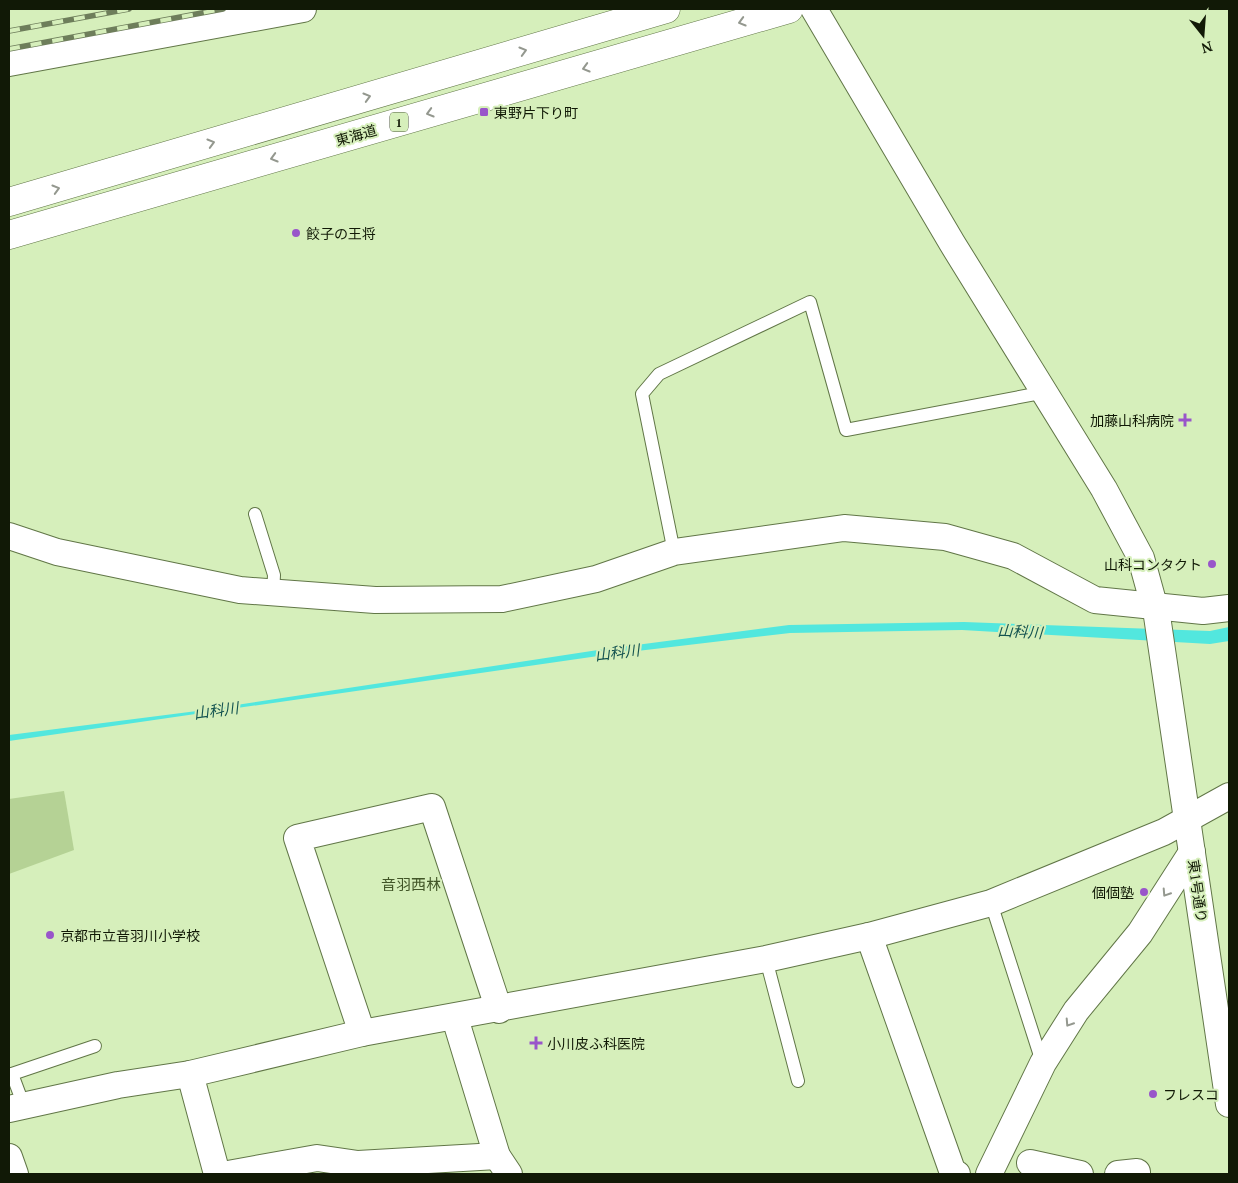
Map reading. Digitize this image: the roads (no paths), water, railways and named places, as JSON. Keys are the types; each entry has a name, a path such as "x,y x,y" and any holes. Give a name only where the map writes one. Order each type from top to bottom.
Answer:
{"highway":[{"path":"9,202 666,9"},
{"name":"東海道","path":"9,235 789,9"}],"street":[{"path":"9,63 303,9"},
{"name":"東1号通り","path":"814,9 952,242 1104,489 1141,558 1156,611 1229,1104"},
{"path":"9,536 57,552 240,590 375,600 502,599 596,579 674,552 844,528 945,537 1013,556 1095,600 1156,611 1229,608"},
{"path":"16,1107 118,1085 190,1074 362,1033 456,1018 766,959 869,936 991,903 1164,832 1229,796"},
{"path":"362,1033 297,838 432,807 499,1010"},
{"path":"1080,1174 994,1165 1043,1064 1076,1011 1140,933 1192,852"},
{"path":"869,936 953,1173 957,1174"},
{"path":"228,1174 317,1158 358,1164 503,1165 456,1018"},
{"path":"190,1074 217,1174"},
{"path":"9,1157 15,1174"},
{"path":"1118,1174 1137,1174"}],"lane":[{"path":"674,552 642,394 659,374 810,302 846,430 1046,392"},
{"path":"255,514 274,575 273,592"},
{"path":"991,903 1043,1064"},
{"path":"766,959 798,1081"},
{"path":"16,1107 10,1075 94,1046"}],"water":[{"name":"山科川","path":"964,622 1210,631 1229,627 1229,641 1210,644 962,630 790,633 612,654 9,741 9,735 197,711 598,650 789,625"}],"railway":[{"path":"9,31 129,9"},
{"path":"9,49 223,9"}],"place":[{"name":"東野片下り町","path":"484,112"},
{"name":"餃子の王将","path":"296,233"},
{"name":"加藤山科病院","path":"1185,420"},
{"name":"山科コンタクト","path":"1212,564"},
{"name":"個個塾","path":"1144,892"},
{"name":"京都市立音羽川小学校","path":"50,935"},
{"name":"小川皮ふ科医院","path":"536,1043"},
{"name":"フレスコ","path":"1153,1094"}],"district":[{"name":"音羽西林","path":"411,884"}]}
